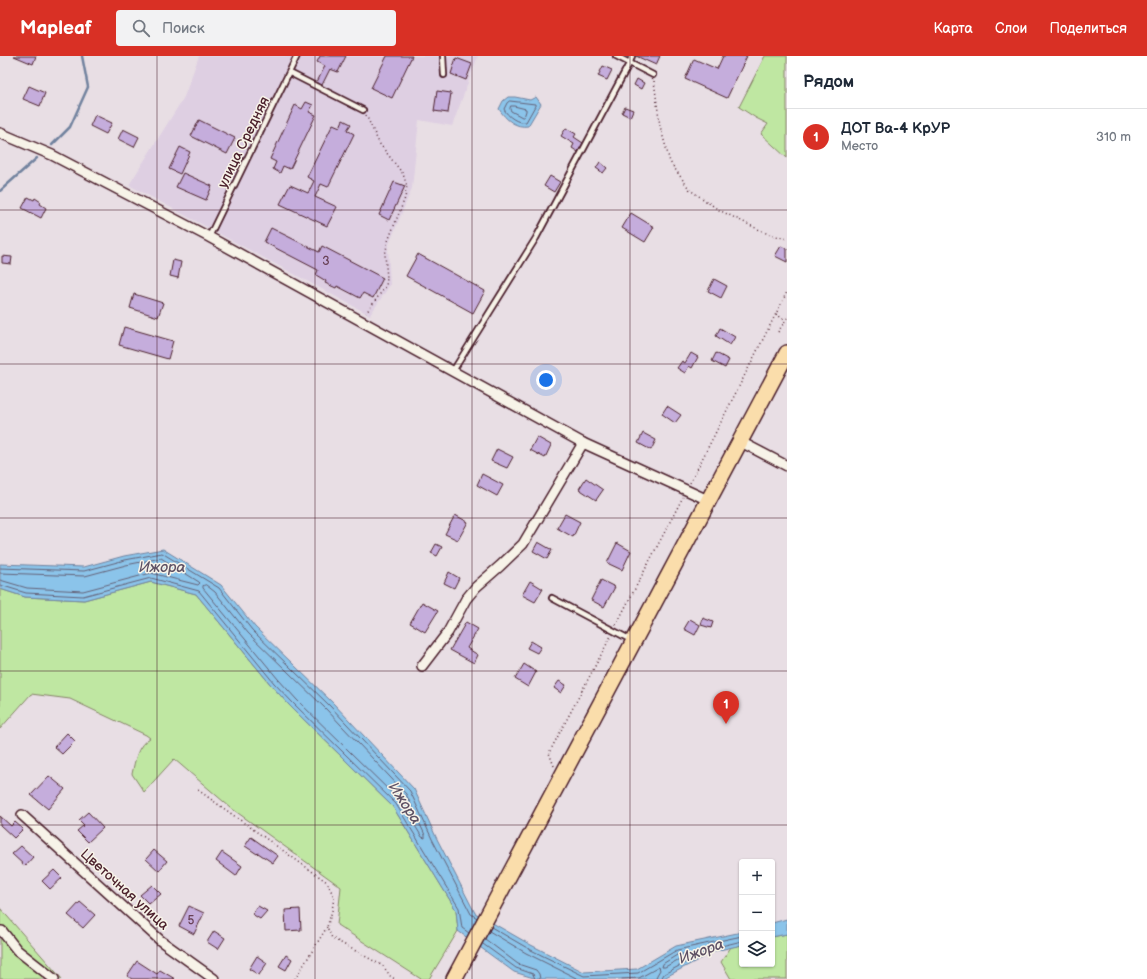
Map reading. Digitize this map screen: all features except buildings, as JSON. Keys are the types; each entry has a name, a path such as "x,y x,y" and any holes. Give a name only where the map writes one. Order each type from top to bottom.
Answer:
{"main road":[{"path":"454,979 787,353"}],"street":[{"path":"0,133 52,155 209,237 583,443 708,500"},
{"path":"741,442 787,466"},
{"path":"422,666 448,632 466,599 476,587 523,544 583,443"},
{"name":"Цветочная улица","path":"22,815 161,941 214,979"},
{"path":"0,931 2,931 17,950 54,979"}],"lane":[{"name":"улица Средняя","path":"209,237 297,56"},
{"path":"443,56 444,75"},
{"path":"616,56 653,75"},
{"path":"453,371 536,238 632,56"},
{"path":"290,73 363,110"},
{"path":"552,598 633,641"}],"path":[{"path":"653,75 660,126 670,162 690,190 719,210 768,234 787,240"},
{"path":"361,321 386,286 387,278 385,255 388,241 405,198 408,186 403,174 379,143 363,110"},
{"path":"686,491 787,292"},
{"path":"776,314 785,320"},
{"path":"778,332 787,318"},
{"path":"198,790 327,882 334,897 332,911 327,927 295,979"},
{"path":"327,927 332,938 383,966 391,977 395,979"}],"shaded area":[{"path":"199,56 478,56 452,126 419,120 412,188 388,247 390,285 370,315 129,185 184,97"}],"green space":[{"path":"765,56 787,56 787,158 761,134 768,124 739,107"},
{"path":"151,582 196,594 290,706 393,807 456,910 458,931 429,979 421,979 337,925 341,887 231,808 174,759 144,792 132,774 139,749 150,738 146,735 70,699 31,694 0,729 0,589 25,597 84,600"},
{"path":"0,908 62,979 0,979"},
{"path":"787,934 787,979 731,979 721,962 731,947 739,946 739,967 775,967 775,936"}],"water":[{"path":"508,97 530,100 536,97 541,104 528,126 519,126 515,124 505,117 499,109 503,101"},
{"name":"Ижора","path":"163,549 221,585 255,627 333,703 414,789 436,837 475,913 531,945 584,972 637,969 676,946 739,933 739,946 715,951 662,979 537,979 514,972 458,931 456,910 393,807 290,706 196,594 151,582 84,600 25,597 0,589 0,564 84,567 124,556"},
{"path":"787,919 787,934 775,936 775,922"}],"waterway":[{"path":"52,145 70,127 88,87 82,56"},
{"path":"0,191 37,158"}],"place":[{"name":"ДОТ Ва-4 КрУР","path":"726,724"}]}
